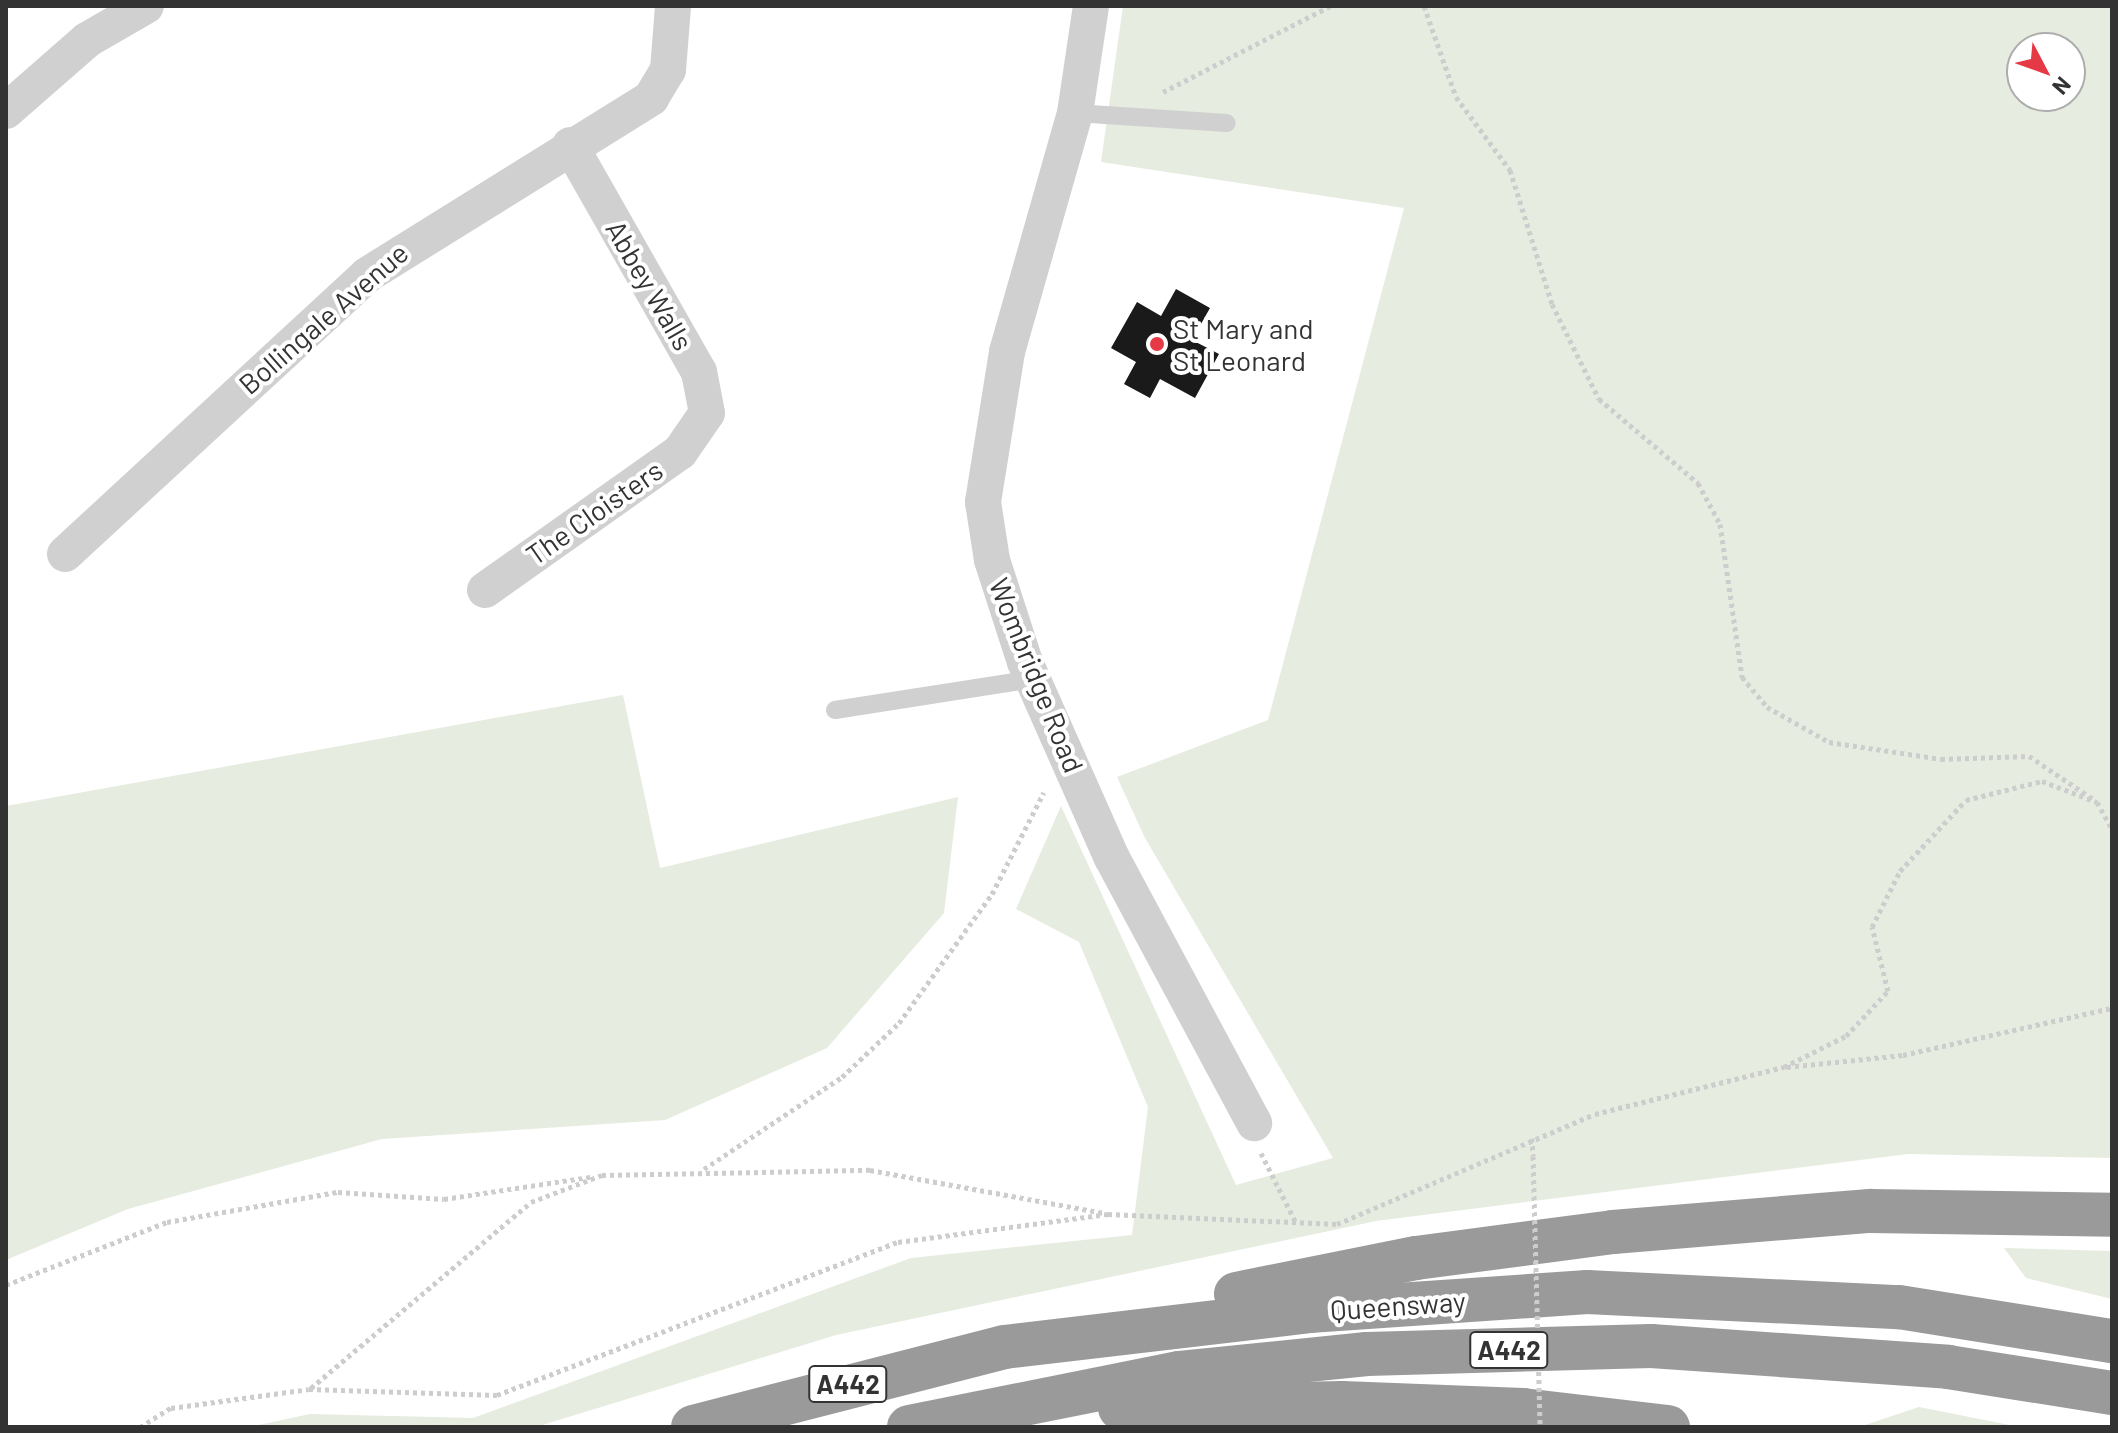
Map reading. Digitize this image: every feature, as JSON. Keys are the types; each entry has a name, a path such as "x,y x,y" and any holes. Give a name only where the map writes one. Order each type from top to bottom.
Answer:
{"highway":[{"name":"A442","path":"1004,1347 1416,1258 1613,1232 1870,1211 2112,1215"},
{"name":"Queensway","path":"693,1427 1004,1347 1309,1311 1587,1292 1899,1307 2112,1341"},
{"name":"Queensway","path":"924,1423 1180,1373 1367,1354 1651,1346 1948,1367 2112,1393"},
{"name":"A442","path":"924,1423 1342,1403 1523,1410 1668,1427"}],"street":[{"path":"6,111 87,40 146,6"},
{"name":"Bollingale Avenue","path":"65,554 367,275 570,145 651,98 665,80 673,6"},
{"name":"Wombridge Road","path":"1091,6 1075,113 1007,352 983,502 1007,617 1033,679 1112,858 1254,1123"},
{"name":"Abbey Walls","path":"570,145 699,372 707,413 699,430"},
{"name":"The Cloisters","path":"485,590 680,452 699,430"}],"lane":[{"path":"1075,113 1227,123"},
{"path":"835,710 1033,679"}],"path":[{"path":"1135,116 1201,67 1330,6"},
{"path":"1424,6 1456,97 1510,170 1552,304 1599,399 1698,483 1720,524 1729,611 1742,677 1767,707 1829,742 1941,759 2029,756 2097,802 2112,829"},
{"path":"704,1169 842,1077 899,1023 992,894 1067,753"},
{"path":"1784,1067 1846,1036 1888,991 1872,927 1900,871 1966,800 2042,781 2097,802"},
{"path":"6,1285 167,1222 338,1192 444,1199 602,1175 704,1169 870,1170 1108,1214 1337,1224 1532,1138 1595,1114 1784,1067 1903,1055 2112,1008"},
{"path":"1254,1123 1266,1174 1296,1223"},
{"path":"1532,1138 1540,1427"},
{"path":"309,1389 531,1202 602,1175"},
{"path":"140,1427 171,1408 309,1389 497,1395 898,1242 1108,1214"}],"shaded area":[{"path":"1123,6 2112,6 2112,1158 1908,1154 1376,1221 836,1335 536,1427 249,1427 310,1414 473,1418 911,1258 1132,1235 1148,1107 1079,942 1016,909 1061,806 1236,1185 1333,1158 1145,838 1117,777 1268,720 1404,208 1101,162"},
{"path":"623,695 660,868 958,797 944,913 827,1048 665,1120 382,1139 128,1209 6,1260 6,806"},
{"path":"2004,1248 2112,1251 2112,1299 2026,1278"},
{"path":"1919,1407 2020,1427 1862,1426"}],"building":[{"name":"St Mary and St Leonard","path":"1176,289 1210,308 1192,340 1219,354 1195,398 1160,379 1150,398 1124,384 1136,362 1111,348 1137,302 1161,316"}],"place":[{"name":"St Mary and St Leonard","path":"1157,344"}]}
